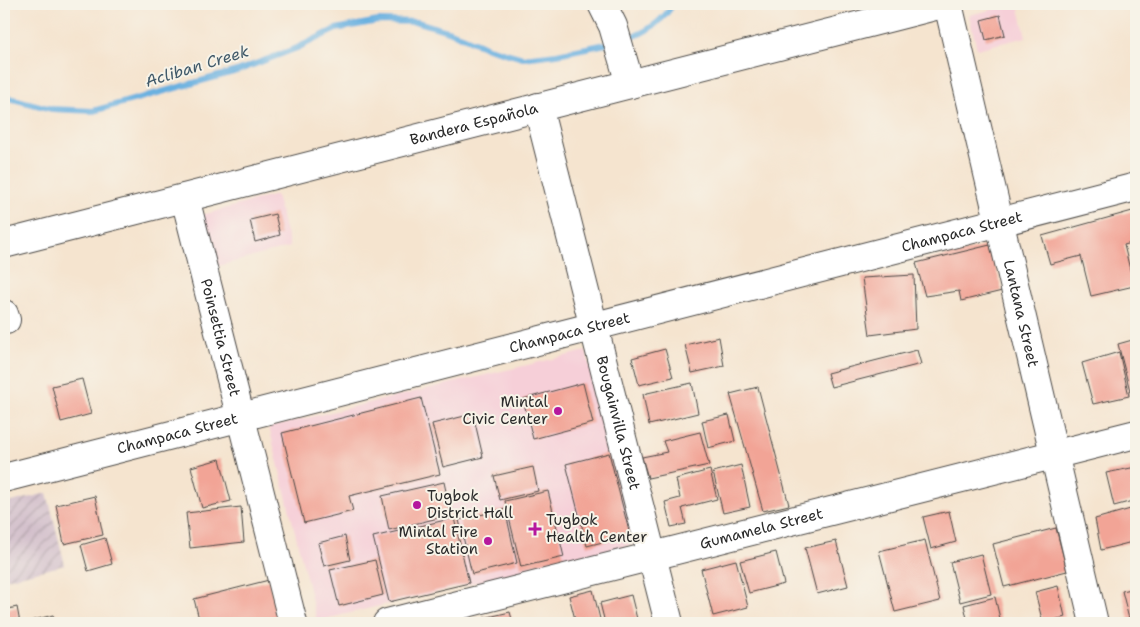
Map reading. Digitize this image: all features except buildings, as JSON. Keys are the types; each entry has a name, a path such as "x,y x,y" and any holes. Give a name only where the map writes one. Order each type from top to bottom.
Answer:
{"street":[{"name":"Bandera Española","path":"4,244 943,4"},
{"name":"Lantana Street","path":"948,4 1094,623"},
{"path":"607,15 622,55 630,84"},
{"name":"Bougainvilla Street","path":"538,108 669,623"},
{"name":"Champaca Street","path":"4,478 1136,187"},
{"name":"Poinsettia Street","path":"185,198 293,623"},
{"name":"Gumamela Street","path":"387,623 1136,434"}],"shaded area":[{"path":"1018,4 1026,37 977,49 969,15"},
{"path":"276,195 290,247 215,267 202,215"},
{"path":"586,351 636,544 317,621 269,427"},
{"path":"47,493 65,565 6,579 4,583 4,504"}],"waterway":[{"name":"Acliban Creek","path":"623,40 638,35 652,27 664,17 673,4"},
{"name":"Acliban Creek","path":"4,94 9,98 52,109 93,111 237,71 297,48 336,29 378,21 418,22 451,32 488,48 523,58 557,54 611,43"}],"place":[{"name":"Mintal Civic Center","path":"558,411"},
{"name":"Tugbok District Hall","path":"417,505"},
{"name":"Tugbok Health Center","path":"535,529"},
{"name":"Mintal Fire Station","path":"488,541"}]}
